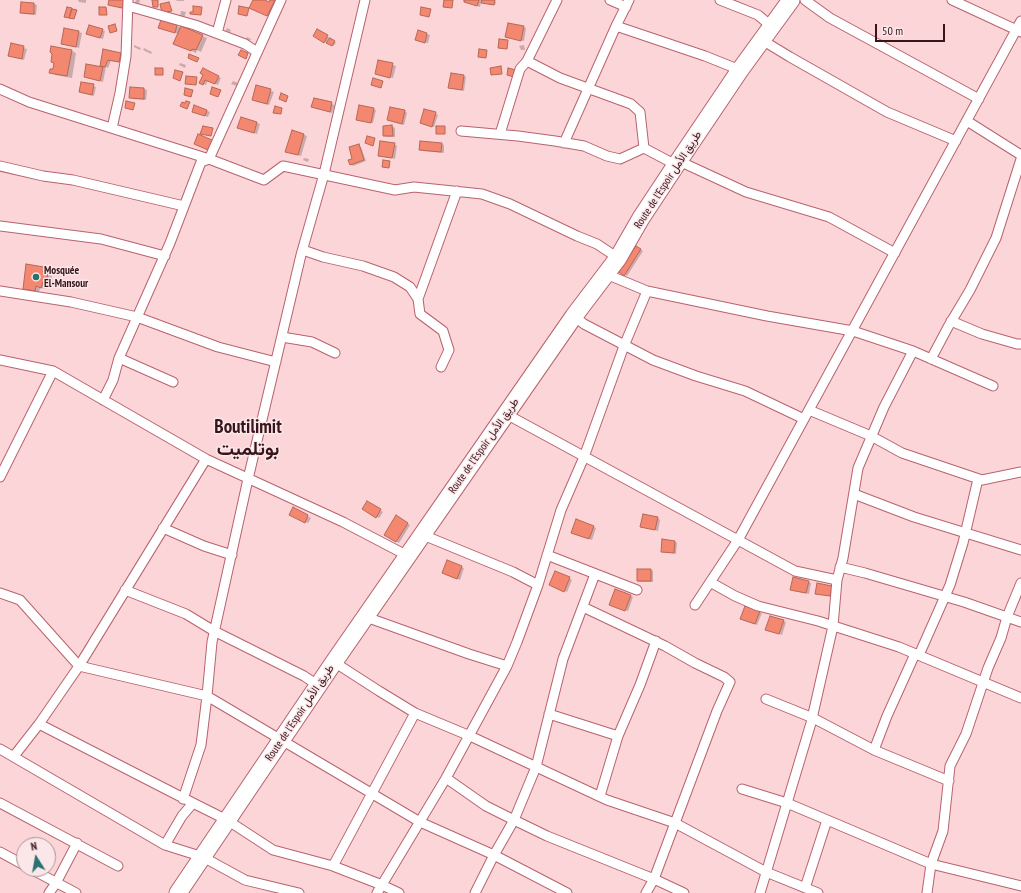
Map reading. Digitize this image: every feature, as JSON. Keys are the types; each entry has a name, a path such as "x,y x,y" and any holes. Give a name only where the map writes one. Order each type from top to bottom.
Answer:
{"highway":[{"name":"Route de l’Espoir طريق الأمل","path":"178,893 334,662 574,316 618,258 641,218 740,70 791,0"}],"street":[{"path":"217,33 226,0"},
{"path":"103,400 113,380 119,358 164,256 201,162 209,159 281,0"},
{"path":"183,799 201,745 212,642 248,479 303,250 324,174 364,0"},
{"path":"500,134 520,69 527,61 557,0"},
{"path":"564,143 616,26 628,3 610,0"},
{"path":"720,0 739,4 758,15 767,33 790,57 887,112 956,141"},
{"path":"805,0 830,18 978,99"},
{"path":"952,0 1019,30"},
{"path":"112,128 126,56 128,3 196,25 244,44 257,52"},
{"path":"694,605 738,540 978,99 1019,30 1021,20"},
{"path":"616,26 740,70"},
{"path":"527,61 560,78 631,104 640,112 644,148"},
{"path":"0,89 29,102 209,159 264,180 283,166 395,190 414,187 482,194 510,204 597,244 618,258"},
{"path":"967,121 1021,155"},
{"path":"461,131 500,134 584,146 606,156 620,159 644,148 746,192 829,216 895,253"},
{"path":"931,359 970,290 996,238 1021,159"},
{"path":"0,166 43,176 73,180 184,206"},
{"path":"418,299 457,191"},
{"path":"0,226 101,239 164,256"},
{"path":"303,250 323,257 364,266 394,277 410,287 418,299 420,314 443,331 449,350 441,367"},
{"path":"606,274 647,291 767,316 852,331 913,351 993,386"},
{"path":"0,291 71,302 137,317 218,347 276,362"},
{"path":"379,889 470,736 518,642 538,585 561,510 584,457 624,346 647,291"},
{"path":"574,316 584,324 653,360 696,376 745,391 807,415 871,436 902,453 982,480 1021,472"},
{"path":"952,321 982,334 1021,344"},
{"path":"282,337 312,342 335,352"},
{"path":"760,893 812,718 833,626 837,580 858,468 884,407 913,351"},
{"path":"119,358 173,382"},
{"path":"0,360 52,371 206,459 343,522 408,556"},
{"path":"0,477 52,371"},
{"path":"506,414 795,571 837,580"},
{"path":"14,756 39,724 80,666 206,459"},
{"path":"874,750 887,716 950,586 978,479"},
{"path":"854,494 914,517 1021,550"},
{"path":"163,528 204,546 232,554"},
{"path":"423,535 513,572 538,585"},
{"path":"547,555 637,590"},
{"path":"840,567 945,597 1021,622"},
{"path":"475,893 514,820 536,767 563,659 595,574"},
{"path":"710,582 735,596 758,606 818,620 917,654 1021,698"},
{"path":"927,893 932,864 943,830 950,766 966,734 983,682 1021,583"},
{"path":"125,590 186,614 214,631 304,676 319,686"},
{"path":"0,593 20,600 80,666 207,696 420,822 494,855 567,893"},
{"path":"583,607 656,641 730,682 717,711 654,878 646,893"},
{"path":"366,617 507,666"},
{"path":"600,796 618,736 640,685 656,641"},
{"path":"334,662 415,713 470,736 600,796 675,822 766,872 818,893"},
{"path":"766,699 812,718 874,750 949,782"},
{"path":"333,866 415,713"},
{"path":"549,714 618,736"},
{"path":"39,724 183,799 227,820 273,850 333,866 379,889 399,893"},
{"path":"0,749 165,845 203,857 245,880 299,893"},
{"path":"446,778 486,806 547,836 654,878 684,893"},
{"path":"742,789 787,803 932,864 1021,886"},
{"path":"0,803 118,866"},
{"path":"165,845 182,816 193,803"},
{"path":"805,888 827,820"},
{"path":"49,893 56,883 77,843"},
{"path":"0,852 16,861"},
{"path":"45,877 76,893"}],"building":[{"path":"109,0 124,0 122,8 108,5"},
{"path":"152,0 158,0 158,7 153,7"},
{"path":"253,0 265,0 269,2 270,0 275,0 267,16 249,8"},
{"path":"444,0 453,0 452,8 443,7"},
{"path":"464,0 479,0 477,6 464,2"},
{"path":"482,0 495,0 494,5 481,3"},
{"path":"21,2 34,3 34,14 20,13"},
{"path":"169,2 172,11 162,13 160,4"},
{"path":"193,6 202,7 201,15 190,14 190,12 193,12"},
{"path":"239,6 249,8 247,16 238,14"},
{"path":"67,7 72,8 69,18 64,17"},
{"path":"99,7 106,7 107,15 99,15"},
{"path":"421,7 431,9 429,17 420,15"},
{"path":"72,9 77,10 74,19 69,18"},
{"path":"161,20 177,25 175,33 158,28"},
{"path":"508,23 524,26 521,41 505,37"},
{"path":"115,24 117,31 110,33 108,26"},
{"path":"89,25 103,29 100,38 86,34"},
{"path":"181,26 203,35 196,50 192,49 191,51 173,44"},
{"path":"64,28 79,31 76,47 61,44"},
{"path":"317,29 328,35 324,43 313,36"},
{"path":"418,30 427,33 425,43 415,40"},
{"path":"330,38 335,41 332,46 326,43"},
{"path":"499,39 508,40 507,49 498,48"},
{"path":"11,43 24,46 22,59 8,56"},
{"path":"51,46 72,50 67,76 49,73 50,69 53,69 54,63 51,62"},
{"path":"103,49 121,53 119,62 108,60 105,67 100,66"},
{"path":"479,49 487,50 486,58 478,57"},
{"path":"241,50 248,53 246,59 238,55"},
{"path":"189,54 199,58 197,62 188,58"},
{"path":"378,60 393,63 390,78 375,74"},
{"path":"86,64 103,67 100,81 84,77"},
{"path":"501,66 502,74 491,75 490,68"},
{"path":"155,68 163,68 163,75 155,75"},
{"path":"203,68 219,76 215,84 205,80 203,85 199,83 203,75 200,73"},
{"path":"508,68 516,70 514,77 507,75"},
{"path":"175,70 183,72 180,81 173,78"},
{"path":"451,73 464,75 462,90 448,88"},
{"path":"186,76 197,77 196,85 185,84"},
{"path":"373,78 383,81 381,88 371,85"},
{"path":"81,82 94,84 92,95 79,92"},
{"path":"256,85 271,89 267,104 252,100"},
{"path":"130,87 144,88 144,99 129,98"},
{"path":"212,87 221,90 218,97 210,94"},
{"path":"185,88 193,90 191,97 184,95"},
{"path":"281,93 288,96 286,102 279,99"},
{"path":"314,98 332,102 330,112 311,107"},
{"path":"126,101 135,103 133,110 125,108"},
{"path":"186,101 190,102 187,109 180,106 182,102 185,103"},
{"path":"194,105 207,110 205,116 192,112"},
{"path":"359,105 374,108 371,123 356,120"},
{"path":"275,106 282,108 281,114 273,113"},
{"path":"390,107 405,110 402,124 387,120"},
{"path":"424,109 436,112 432,127 420,123"},
{"path":"241,117 257,122 254,133 237,128"},
{"path":"392,125 393,136 383,136 383,126"},
{"path":"203,126 213,128 211,136 200,134"},
{"path":"436,126 445,126 445,134 436,134"},
{"path":"292,130 304,134 298,155 285,152"},
{"path":"198,134 212,140 208,150 194,144"},
{"path":"367,136 375,138 373,146 365,143"},
{"path":"380,141 395,143 392,158 378,156"},
{"path":"420,141 442,143 441,152 419,150"},
{"path":"359,144 364,160 350,165 348,160 352,159 349,147"},
{"path":"383,160 390,161 389,168 382,167"},
{"path":"636,246 641,249 624,276 619,272"},
{"name":"Mosquée El-Mansour","path":"26,264 44,267 43,272 48,273 46,283 43,282 41,288 36,286 35,291 23,289"},
{"path":"367,501 381,509 376,518 362,509"},
{"path":"293,507 308,515 305,523 289,515"},
{"path":"643,514 658,517 655,530 640,527"},
{"path":"396,515 408,523 396,542 384,535"},
{"path":"576,519 594,526 589,539 571,533"},
{"path":"662,539 675,541 674,553 661,552"},
{"path":"447,560 462,566 457,579 442,573"},
{"path":"637,569 651,569 651,581 637,581"},
{"path":"555,571 570,577 564,592 549,585"},
{"path":"793,577 809,581 806,593 790,590"},
{"path":"817,583 832,586 830,596 815,594"},
{"path":"615,589 631,595 625,611 609,605"},
{"path":"745,606 760,611 755,624 740,619"},
{"path":"770,616 784,620 779,634 765,630"}],"place":[{"name":"Mosquée El-Mansour","path":"36,277"}],"district":[{"name":"Boutilimit بوتلميت","path":"248,439"}]}
